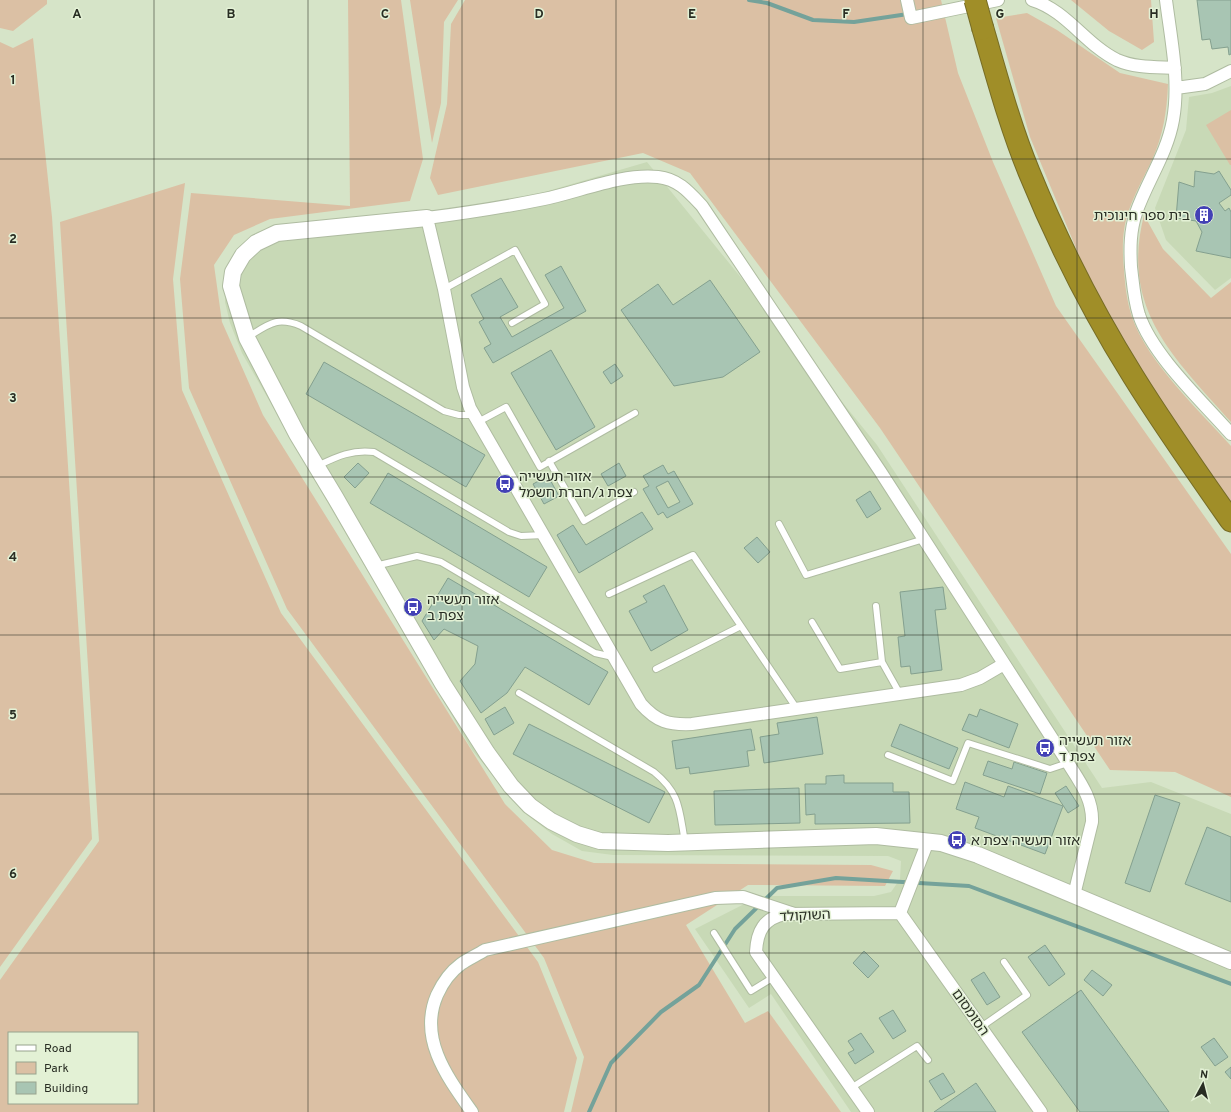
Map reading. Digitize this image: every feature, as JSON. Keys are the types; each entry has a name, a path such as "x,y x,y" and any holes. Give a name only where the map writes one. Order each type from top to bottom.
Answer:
{"highway":[{"path":"975,0 1008,110 1029,171 1082,287 1137,383 1167,430 1231,521"}],"street":[{"path":"907,0 911,18 998,0"},
{"path":"1032,0 1052,10 1117,60 1146,67 1175,68"},
{"path":"1166,0 1175,68 1176,88 1173,121 1168,142 1136,213 1131,233 1130,251 1133,285 1139,315 1157,347 1178,374 1231,434"},
{"path":"1176,88 1205,84 1231,71"},
{"path":"1074,895 1092,822 1092,811 1089,799 1068,763 924,539 702,206 688,190 674,181 657,177 630,178 545,199 427,218 277,233 256,243 243,255 233,272 231,286 247,338 297,434 443,684 487,753 511,786 530,806 551,821 577,834 600,841 685,843 876,836 941,843 978,855 1231,961"},
{"path":"427,218 444,289 463,387 476,419 641,704 651,715 674,725 692,724 797,709 961,685 980,678 1004,664"},
{"path":"900,913 928,841"},
{"path":"472,1112 449,1079 432,1039 431,1023 435,1001 442,983 460,965 485,950 715,898 743,897 794,914"},
{"name":"השוקולד","path":"868,1112 756,952 759,935 766,921 776,915 900,913"},
{"name":"הסומסום","path":"900,913 1041,1112"}],"lane":[{"path":"444,289 515,250 545,304 512,323"},
{"path":"247,338 277,321 289,321 301,326 444,411 476,419 506,407 540,467 635,413"},
{"path":"317,466 346,453 361,450 374,452 509,532 521,536 544,535"},
{"path":"549,461 584,521 634,492"},
{"path":"779,524 806,575 924,539"},
{"path":"609,594 693,555 797,709"},
{"path":"375,566 417,556 441,562 595,652 614,657"},
{"path":"876,606 882,662 900,694"},
{"path":"812,622 840,669 882,662"},
{"path":"656,669 741,626"},
{"path":"519,693 654,772 667,782 676,796 685,843"},
{"path":"888,754 953,780 968,743 1050,769 1068,763"},
{"path":"714,933 751,991 774,977"},
{"path":"981,1027 1027,995 1004,962"},
{"path":"851,1088 917,1046 928,1060"}],"shaded area":[{"path":"1231,86 1231,278 1215,290 1166,240 1155,208 1186,130 1189,97 1212,93"},
{"path":"647,162 877,445 1102,788 1151,782 1231,814 1231,1112 851,1112 771,994 749,1008 695,929 760,896 874,896 891,892 900,879 901,861 888,856 613,855 582,851 552,834 523,812 472,750 242,353 230,323 225,302 226,282 230,260 241,245 257,232 278,225 427,212 524,198"}],"green space":[{"path":"0,0 47,0 47,4 13,31 0,28"},
{"path":"348,0 401,0 423,159 410,201 270,219 234,235 214,265 222,322 263,415 505,804 552,850 594,863 871,865 893,871 885,886 748,885 686,925 745,1023 768,1011 841,1112 571,1112 584,1057 544,958 287,609 189,388 180,279 191,193 350,206"},
{"path":"410,0 458,0 444,22 441,103 432,143"},
{"path":"465,0 941,0 958,73 993,162 1056,306 1231,554 1231,797 1175,772 1110,770 880,428 690,173 643,153 438,195 430,178 447,104 451,24"},
{"path":"1071,0 1151,0 1154,42 1142,50 1109,31"},
{"path":"1027,13 1057,30 1120,73 1168,84 1167,104 1162,133 1156,151 1131,204 1125,224 1123,254 1126,294 1132,317 1139,334 1149,351 1190,402 1231,446 1231,507 1168,418 1090,282 1030,137 996,18"},
{"path":"33,38 52,217 92,839 0,967 0,42 13,48"},
{"path":"1231,110 1231,165 1230,165 1206,125"},
{"path":"185,183 173,279 182,390 281,613 538,962 577,1058 564,1112 0,1112 0,980 99,841 60,222"},
{"path":"1144,215 1163,249 1211,298 1231,282 1231,422 1190,376 1172,353 1157,330 1146,305 1139,278 1139,249"}],"building":[{"path":"1197,0 1231,0 1231,54 1229,55 1228,47 1212,49 1210,39 1202,40"},
{"name":"בית ספר חינוכית","path":"1195,171 1214,174 1219,171 1231,190 1231,195 1219,203 1225,211 1229,208 1231,212 1231,258 1196,251 1202,232 1196,221 1176,218 1179,182 1194,187"},
{"path":"561,266 586,311 493,363 484,348 491,344 479,322 484,319 471,295 501,278 518,307 500,317 512,337 564,308 545,275"},
{"path":"710,280 760,352 723,377 674,386 621,310 658,284 673,305"},
{"path":"551,350 595,427 556,450 511,373"},
{"path":"324,362 485,455 466,487 306,394"},
{"path":"615,364 623,376 611,384 603,372"},
{"path":"358,463 369,473 355,488 344,477"},
{"path":"619,463 626,476 608,486 601,474"},
{"path":"663,465 668,474 674,471 693,504 667,518 663,512 658,515 643,489 649,486 643,476","holes":["668,481 680,502 668,508 656,487"]},
{"path":"388,473 547,567 529,597 370,503"},
{"path":"548,476 559,496 544,504 533,484"},
{"path":"870,491 881,509 867,518 856,500"},
{"path":"642,512 653,529 579,573 557,535 573,525 586,545"},
{"path":"757,537 770,552 758,563 744,548"},
{"path":"448,578 608,672 589,705 525,667 507,693 481,713 460,681 475,664 478,646 444,629 434,640 422,621"},
{"path":"664,585 688,630 651,651 629,611 647,602 643,596"},
{"path":"943,587 946,609 935,610 942,670 911,674 910,666 901,667 898,637 905,636 900,592"},
{"path":"505,707 514,723 494,735 485,719"},
{"path":"980,709 1018,724 1009,748 962,730 969,714 977,717"},
{"path":"817,717 823,754 764,763 760,737 779,734 777,723"},
{"path":"529,724 665,792 649,823 513,754"},
{"path":"900,724 958,748 949,769 891,746"},
{"path":"751,729 755,750 747,751 749,766 690,774 689,767 676,769 672,741"},
{"path":"988,761 1012,769 1014,762 1047,773 1040,794 983,775"},
{"path":"844,775 844,783 893,783 893,792 909,792 910,823 815,824 815,814 806,815 805,784 826,784 826,776"},
{"path":"965,782 1004,797 1008,786 1063,806 1045,854 975,828 979,817 956,809"},
{"path":"1066,786 1079,806 1068,813 1055,793"},
{"path":"799,788 800,823 715,825 714,791"},
{"path":"1155,795 1180,803 1150,892 1125,883"},
{"path":"1207,827 1231,837 1231,902 1185,884"},
{"path":"1045,945 1065,974 1049,986 1028,957"},
{"path":"864,951 879,966 868,978 853,963"},
{"path":"1092,970 1112,985 1103,996 1084,980"},
{"path":"984,972 1000,997 987,1005 971,980"},
{"path":"1081,990 1169,1112 1080,1112 1022,1032"},
{"path":"893,1010 906,1031 893,1039 879,1018"},
{"path":"861,1033 874,1052 855,1064 848,1053 854,1050 848,1041"},
{"path":"1214,1038 1228,1057 1215,1066 1201,1047"},
{"path":"1231,1067 1231,1079 1225,1072"},
{"path":"943,1073 955,1092 941,1100 929,1081"},
{"path":"976,1083 996,1112 934,1112"}],"waterway":[{"path":"749,0 767,3 813,20 854,22 908,14"},
{"path":"589,1112 611,1063 661,1012 699,985 735,929 777,888 836,878 969,886 1231,984"}],"place":[{"name":"בית ספר חינוכית","path":"1204,215"},
{"name":"אזור תעשייה צפת ג/חברת חשמל","path":"505,484"},
{"name":"אזור תעשייה צפת ב","path":"413,607"},
{"name":"אזור תעשייה צפת ד","path":"1045,748"},
{"name":"אזור תעשיה צפת א","path":"957,840"}]}
